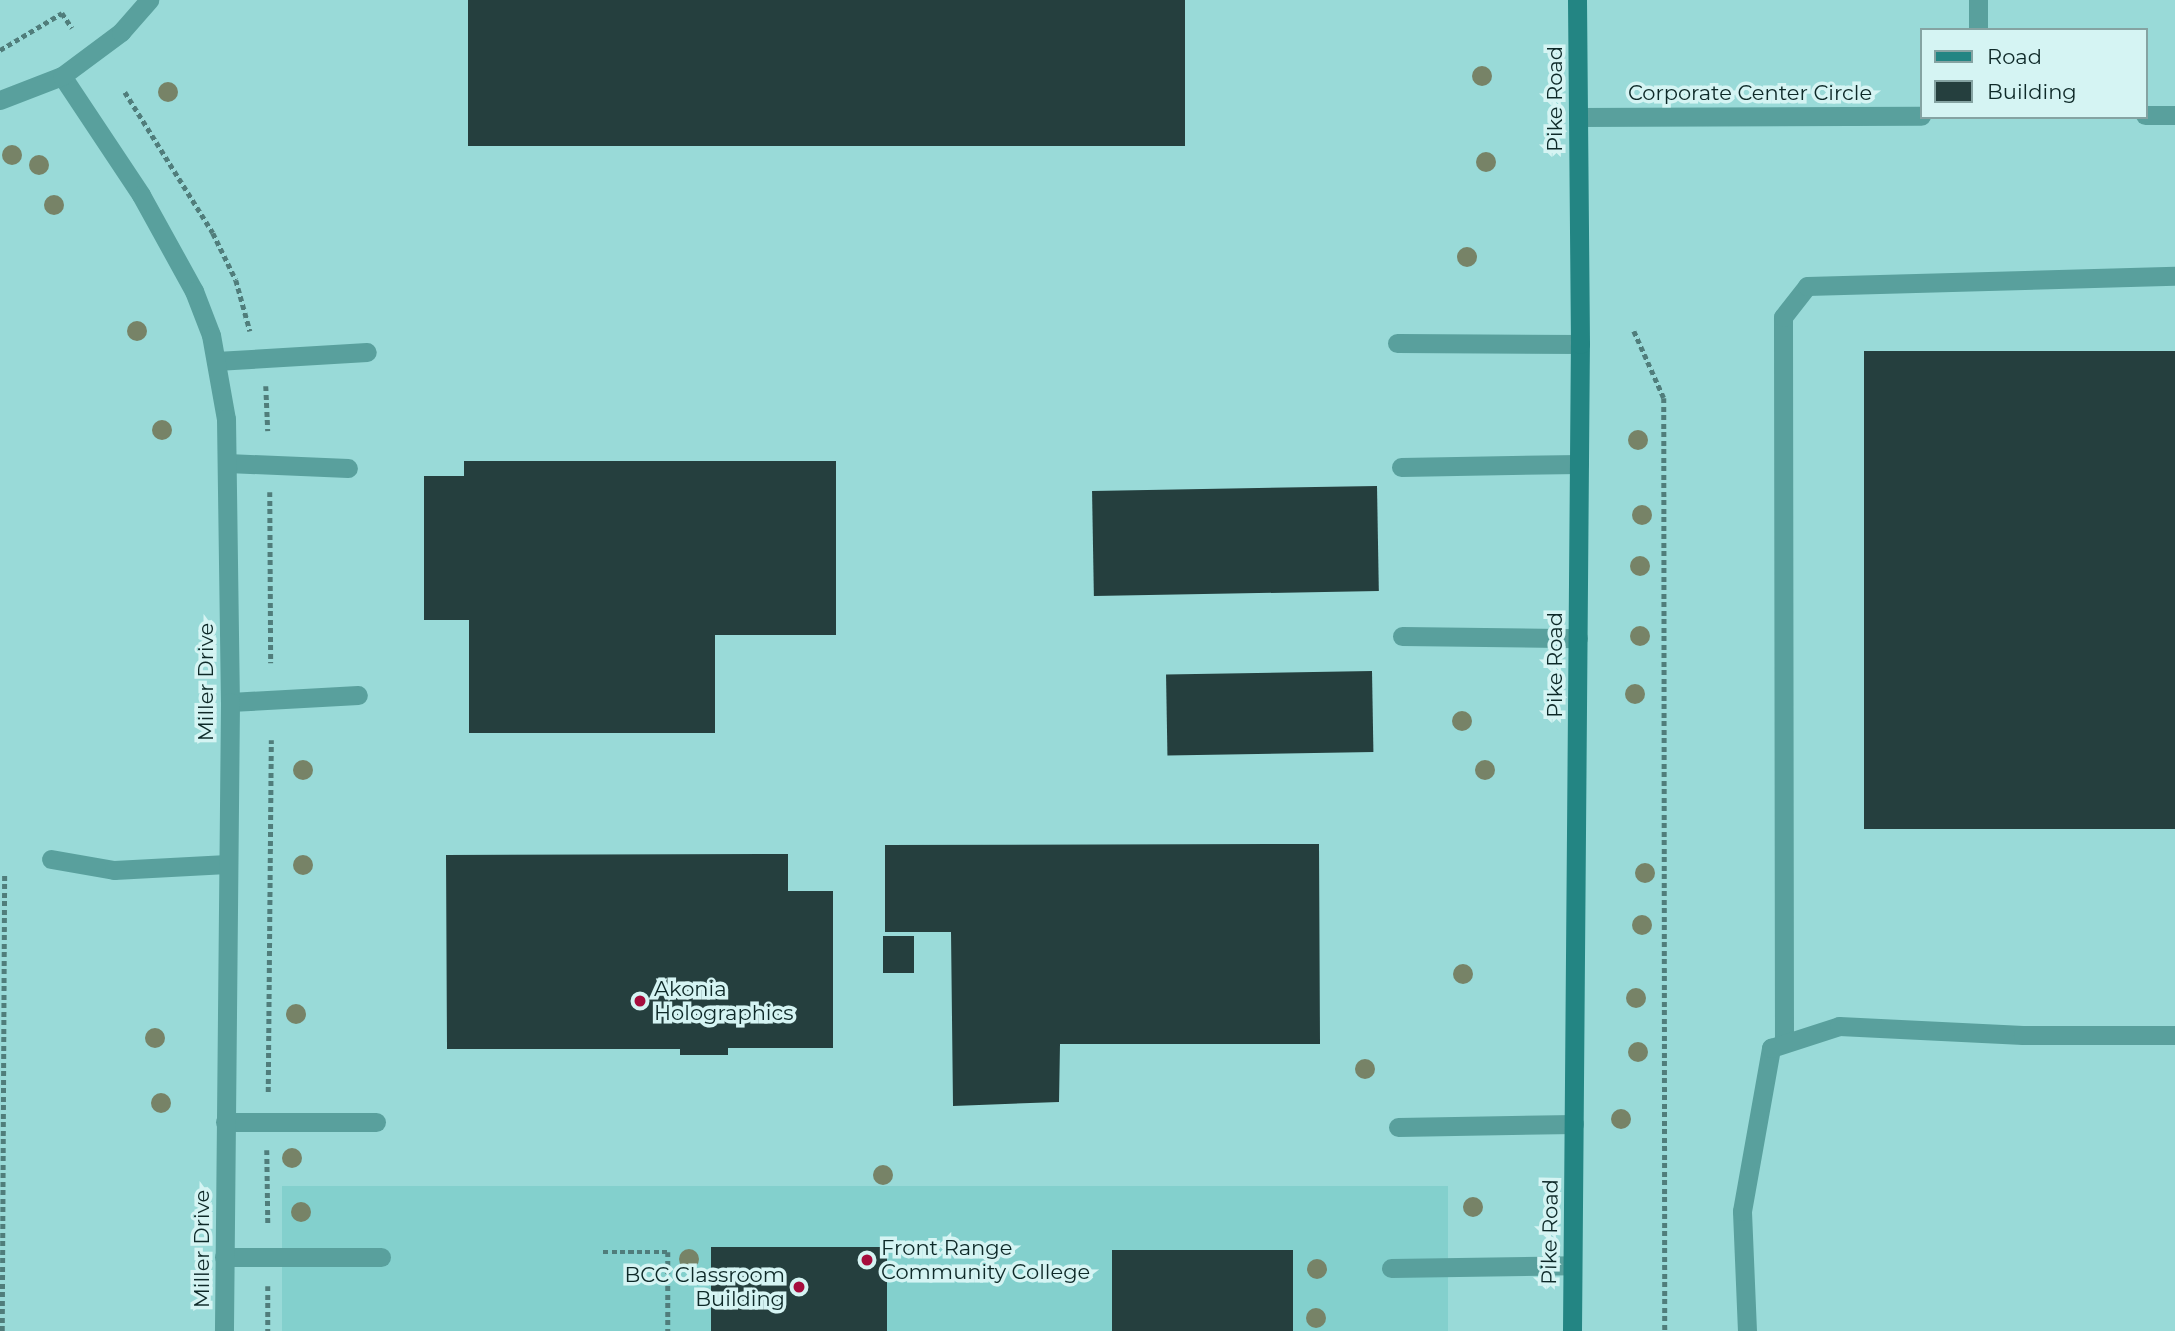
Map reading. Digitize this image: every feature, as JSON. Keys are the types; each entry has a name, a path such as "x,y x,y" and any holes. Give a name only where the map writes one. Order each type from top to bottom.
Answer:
{"main road":[{"name":"Pike Road","path":"1572,1331 1580,344 1577,0"}],"street":[{"path":"0,100 62,76 121,32 149,0"},
{"path":"1978,0 1978,28"},
{"name":"Miller Drive","path":"62,76 141,195 194,291 216,361 226,419 230,702 225,1331"},
{"path":"2147,115 2175,115"},
{"name":"Corporate Center Circle","path":"1578,117 1920,116"},
{"path":"1784,1043 1783,317 1807,286 2175,276"},
{"path":"1397,343 1580,344"},
{"path":"216,361 258,356 368,352"},
{"path":"227,463 348,468"},
{"path":"1401,467 1579,464"},
{"path":"1402,636 1578,638"},
{"path":"230,702 358,695"},
{"path":"51,859 114,870 227,864"},
{"path":"1747,1331 1742,1211 1771,1048 1839,1026 2023,1035 2175,1035"},
{"path":"225,1122 376,1122"},
{"path":"1398,1127 1574,1124"},
{"path":"224,1256 381,1256"},
{"path":"1391,1268 1572,1265"}],"path":[{"path":"0,50 62,13 72,28"},
{"path":"125,92 236,280 268,390 268,431"},
{"path":"1634,331 1664,398 1665,1331"},
{"path":"270,483 271,663"},
{"path":"268,1093 271,740"},
{"path":"2,1331 4,873"},
{"path":"267,1149 268,1223"},
{"path":"604,1252 668,1252 668,1331"},
{"path":"268,1280 268,1331"}],"shaded area":[{"name":"Front Range Community College","path":"282,1186 1448,1186 1448,1331 282,1331"}],"building":[{"path":"468,0 1185,0 1185,146 468,146"},
{"path":"1864,351 2175,351 2175,829 1864,829"},
{"path":"464,461 836,461 836,635 715,635 715,733 469,733 469,620 424,620 424,476 464,476"},
{"path":"1377,486 1379,591 1094,596 1092,491"},
{"path":"1372,671 1373,752 1167,756 1166,675"},
{"path":"1319,844 1320,1044 1060,1044 1059,1102 953,1106 951,932 885,932 885,845"},
{"name":"Akonia Holographics","path":"788,854 788,891 833,891 833,1048 728,1048 728,1055 680,1055 680,1049 447,1049 446,855"},
{"path":"883,936 914,936 914,973 883,973"},
{"name":"BCC Classroom Building","path":"711,1247 887,1247 887,1331 711,1331"},
{"path":"1112,1250 1293,1250 1293,1331 1112,1331"}],"place":[{"name":"Akonia Holographics","path":"640,1001"},
{"name":"Front Range Community College","path":"867,1260"},
{"name":"BCC Classroom Building","path":"799,1287"}]}
